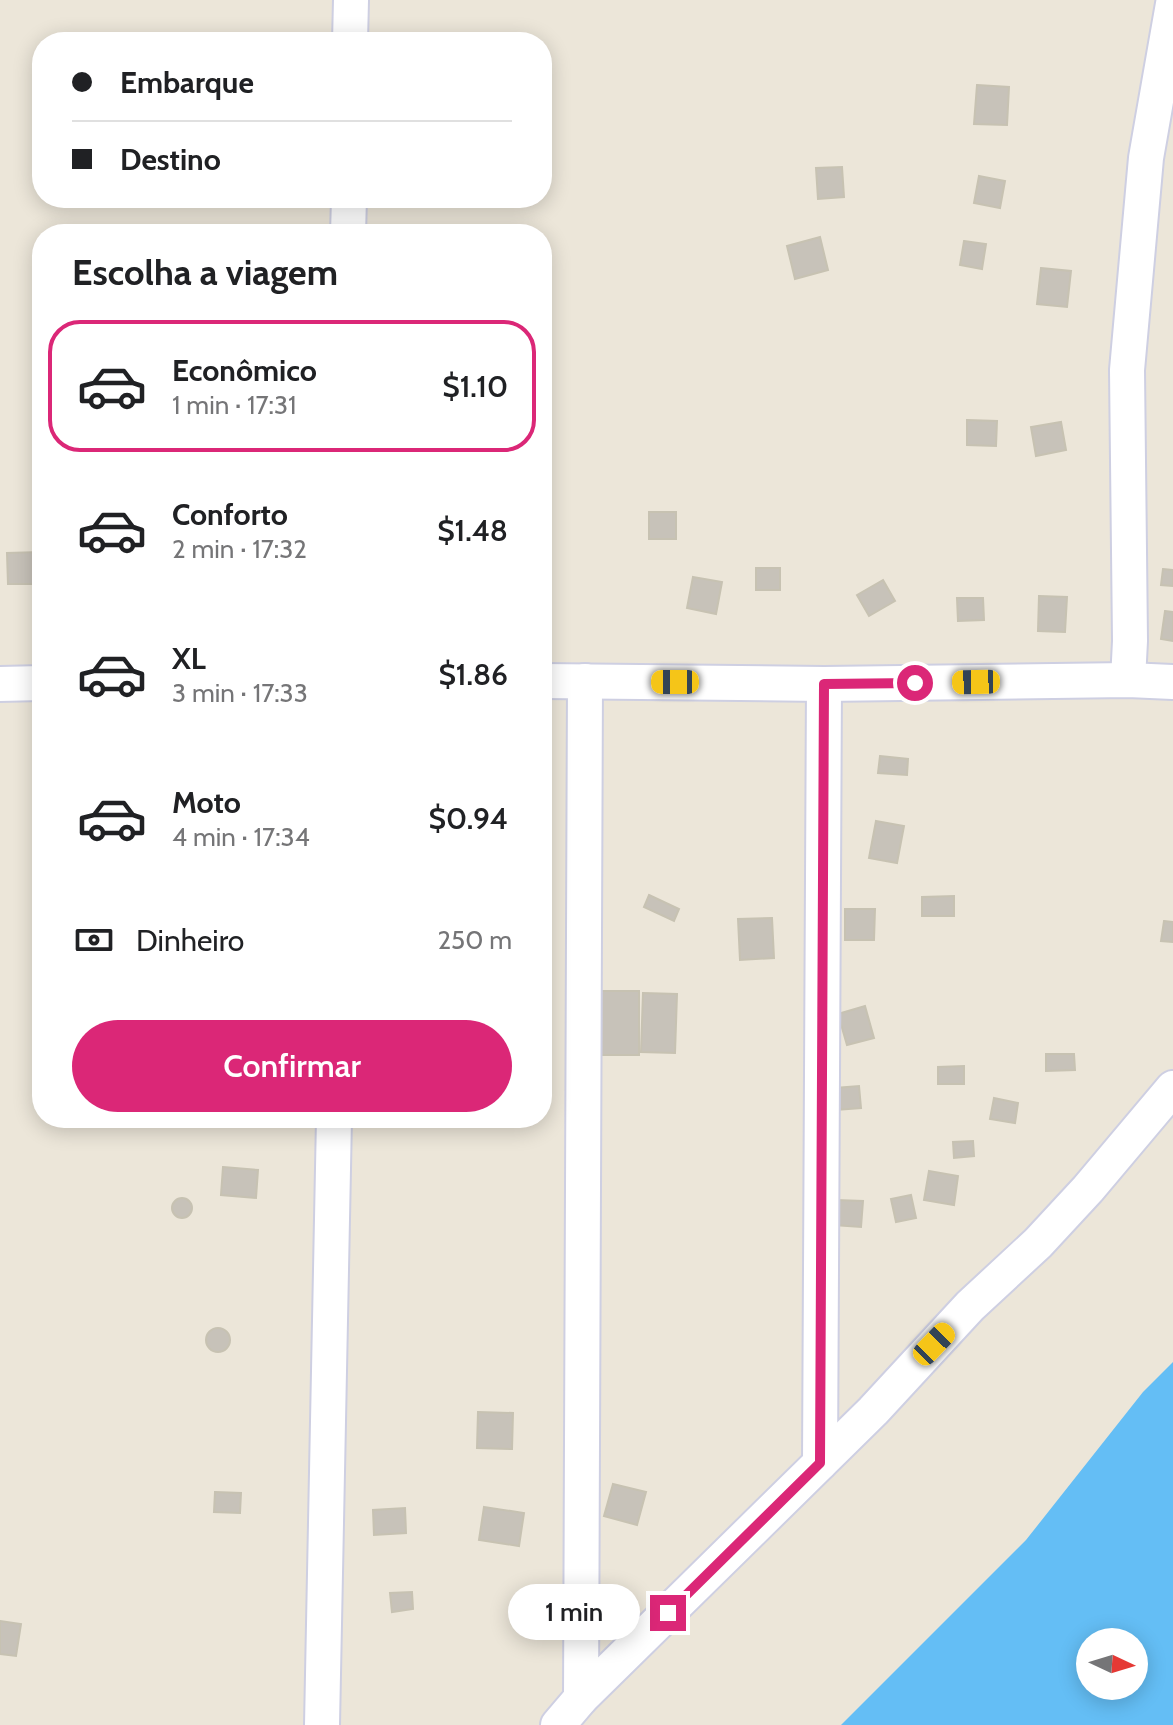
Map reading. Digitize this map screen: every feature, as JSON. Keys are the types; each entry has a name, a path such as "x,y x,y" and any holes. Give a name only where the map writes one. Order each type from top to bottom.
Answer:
{"street":[{"path":"350,32 351,0"},
{"path":"1128,680 1127,370 1146,158 1173,4"},
{"path":"552,681 824,684 1173,682"},
{"path":"581,1698 585,681"},
{"path":"0,684 32,683"},
{"path":"820,1463 824,684"},
{"path":"558,1725 581,1698 873,1411 970,1306 1038,1243 1173,1088"},
{"path":"322,1725 334,1128"}],"water":[{"path":"1173,1362 1173,1725 841,1725 1026,1540 1143,1392"}],"building":[{"path":"977,85 1009,87 1007,125 974,124"},
{"path":"842,167 844,197 818,199 816,168"},
{"path":"979,176 1005,181 1000,208 974,203"},
{"path":"820,237 828,270 795,279 787,246"},
{"path":"964,241 986,244 982,269 960,265"},
{"path":"1041,268 1071,271 1067,307 1037,304"},
{"path":"967,420 997,421 996,446 967,445"},
{"path":"1061,422 1066,450 1036,456 1031,427"},
{"path":"649,512 676,512 676,539 649,539"},
{"path":"32,552 32,584 8,584 7,553"},
{"path":"756,568 780,568 780,590 756,590"},
{"path":"1163,569 1173,570 1173,586 1161,585"},
{"path":"693,577 722,582 716,614 687,608"},
{"path":"883,580 895,601 869,616 857,595"},
{"path":"1039,596 1067,597 1065,632 1038,631"},
{"path":"957,598 983,598 984,620 958,621"},
{"path":"1165,611 1173,612 1173,641 1161,639"},
{"path":"880,756 908,759 907,775 878,773"},
{"path":"876,821 904,826 897,863 869,858"},
{"path":"649,895 679,909 674,921 644,907"},
{"path":"954,896 954,916 922,916 922,897"},
{"path":"845,909 875,909 874,940 845,940"},
{"path":"772,918 774,958 740,960 738,919"},
{"path":"1164,921 1173,922 1173,942 1161,941"},
{"path":"597,991 639,991 639,1055 597,1055"},
{"path":"643,993 677,994 675,1053 641,1052"},
{"path":"865,1006 874,1038 847,1045 838,1014"},
{"path":"1046,1054 1074,1054 1075,1070 1046,1071"},
{"path":"964,1066 964,1084 938,1084 938,1067"},
{"path":"859,1086 861,1108 836,1110 835,1088"},
{"path":"994,1098 1018,1103 1015,1123 990,1119"},
{"path":"973,1141 974,1156 954,1158 953,1142"},
{"path":"223,1167 258,1170 256,1198 221,1195"},
{"path":"929,1171 958,1176 954,1205 924,1200"},
{"path":"911,1195 916,1218 896,1222 891,1199"},
{"path":"182,1198 189,1201 192,1208 189,1215 182,1218 175,1215 172,1208 175,1201"},
{"path":"836,1200 863,1201 861,1227 834,1225"},
{"path":"218,1328 226,1332 230,1340 226,1348 218,1352 210,1348 206,1340 210,1332"},
{"path":"478,1412 513,1413 512,1449 477,1448"},
{"path":"613,1484 646,1492 637,1525 604,1516"},
{"path":"215,1492 241,1493 240,1513 214,1512"},
{"path":"484,1507 524,1513 519,1546 479,1540"},
{"path":"405,1508 406,1533 374,1535 373,1510"},
{"path":"412,1592 413,1609 392,1612 390,1593"},
{"path":"0,1621 21,1624 16,1656 0,1654"}],"route":[{"path":"668,1613 820,1463 824,684 915,683"}]}
